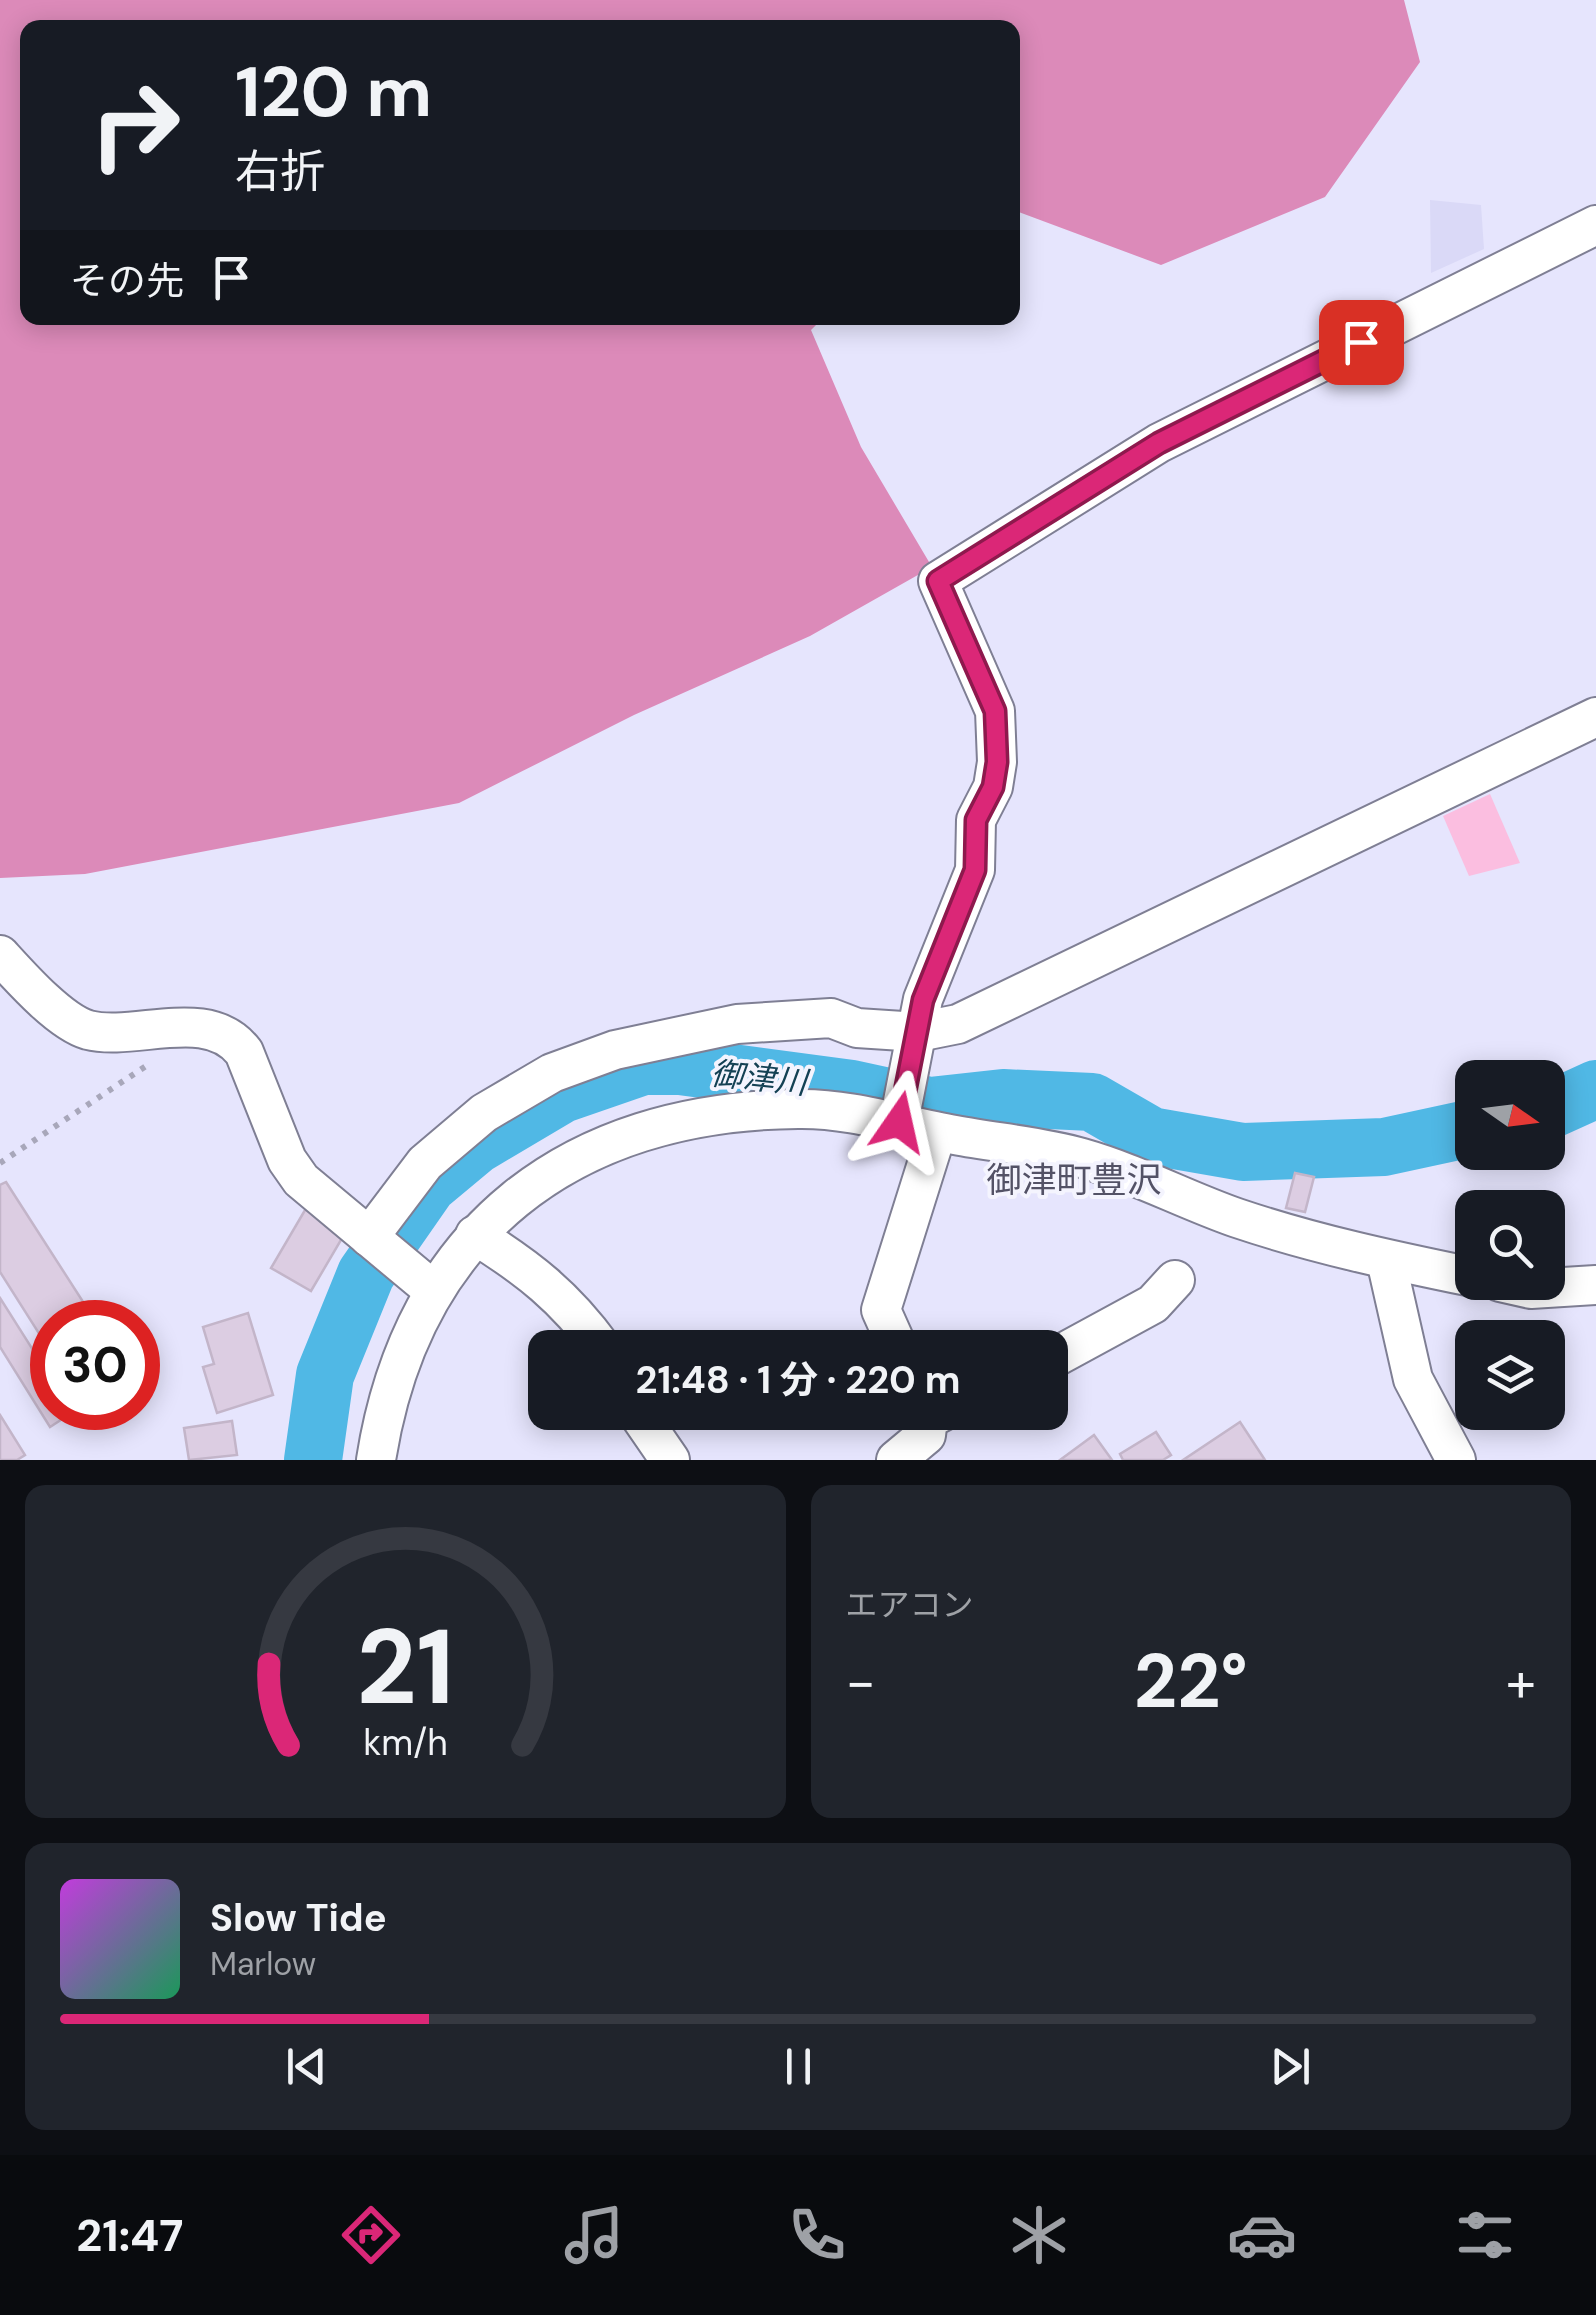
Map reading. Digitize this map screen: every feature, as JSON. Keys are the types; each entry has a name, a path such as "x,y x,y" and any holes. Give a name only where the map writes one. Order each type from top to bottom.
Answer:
{"street":[{"path":"901,1114 923,1000 975,870 976,820 993,787 997,762 995,711 938,581 1159,443 1596,225"},
{"path":"369,1237 425,1163 484,1112 568,1067 615,1050 737,1024 831,1018 857,1028 916,1037 958,1024 1596,718"},
{"path":"0,956 66,1020 90,1030 200,1030 235,1041 244,1052 287,1160 323,1202 427,1287"},
{"path":"376,1460 395,1381 427,1287 475,1235 527,1186 579,1156 639,1133 705,1119 799,1109 901,1114 936,1132 1082,1158 1238,1218 1386,1260 1455,1274"},
{"path":"890,1330 882,1310 936,1132"},
{"path":"475,1235 525,1267 572,1307 589,1330"},
{"path":"1386,1260 1413,1379 1456,1460"},
{"path":"1068,1350 1152,1304 1175,1280"},
{"path":"1565,1286 1596,1285"},
{"path":"649,1430 670,1460"},
{"path":"896,1460 928,1430"}],"path":[{"path":"0,1163 152,1062"}],"shaded area":[{"path":"0,0 1404,0 1420,62 1325,197 1161,265 1020,213 1020,20 20,20 20,325 816,325 811,330 861,447 932,567 810,636 634,715 459,803 85,874 0,878"},
{"path":"1430,200 1481,205 1484,249 1431,273"},
{"path":"1490,794 1520,863 1469,876 1443,816"}],"building":[{"path":"1295,1173 1314,1177 1305,1212 1286,1208"},
{"path":"6,1182 82,1300 30,1300 30,1319 0,1272 0,1185"},
{"path":"308,1205 348,1228 311,1291 271,1268"},
{"path":"0,1298 30,1345 30,1395 0,1347"},
{"path":"248,1313 273,1395 217,1413 203,1367 214,1364 203,1327"},
{"path":"0,1415 25,1455 17,1460 0,1460"},
{"path":"232,1421 237,1455 189,1460 184,1428"},
{"path":"1240,1422 1265,1460 1183,1460"},
{"path":"1156,1432 1171,1455 1163,1460 1123,1460 1120,1454"},
{"path":"1094,1435 1112,1460 1060,1460"}],"waterway":[{"name":"御津川","path":"313,1460 325,1375 366,1274 428,1185 476,1145 562,1094 643,1066 680,1066 852,1089 930,1106 1003,1098 1092,1102 1151,1136 1243,1152 1384,1147 1455,1132"},
{"name":"御津川","path":"1565,1103 1596,1089"}],"district":[{"name":"御津町豊沢","path":"1074,1180"}],"route":[{"path":"899,1122 923,1000 975,870 976,820 993,787 997,762 995,711 938,581 1159,443 1361,342"}]}
